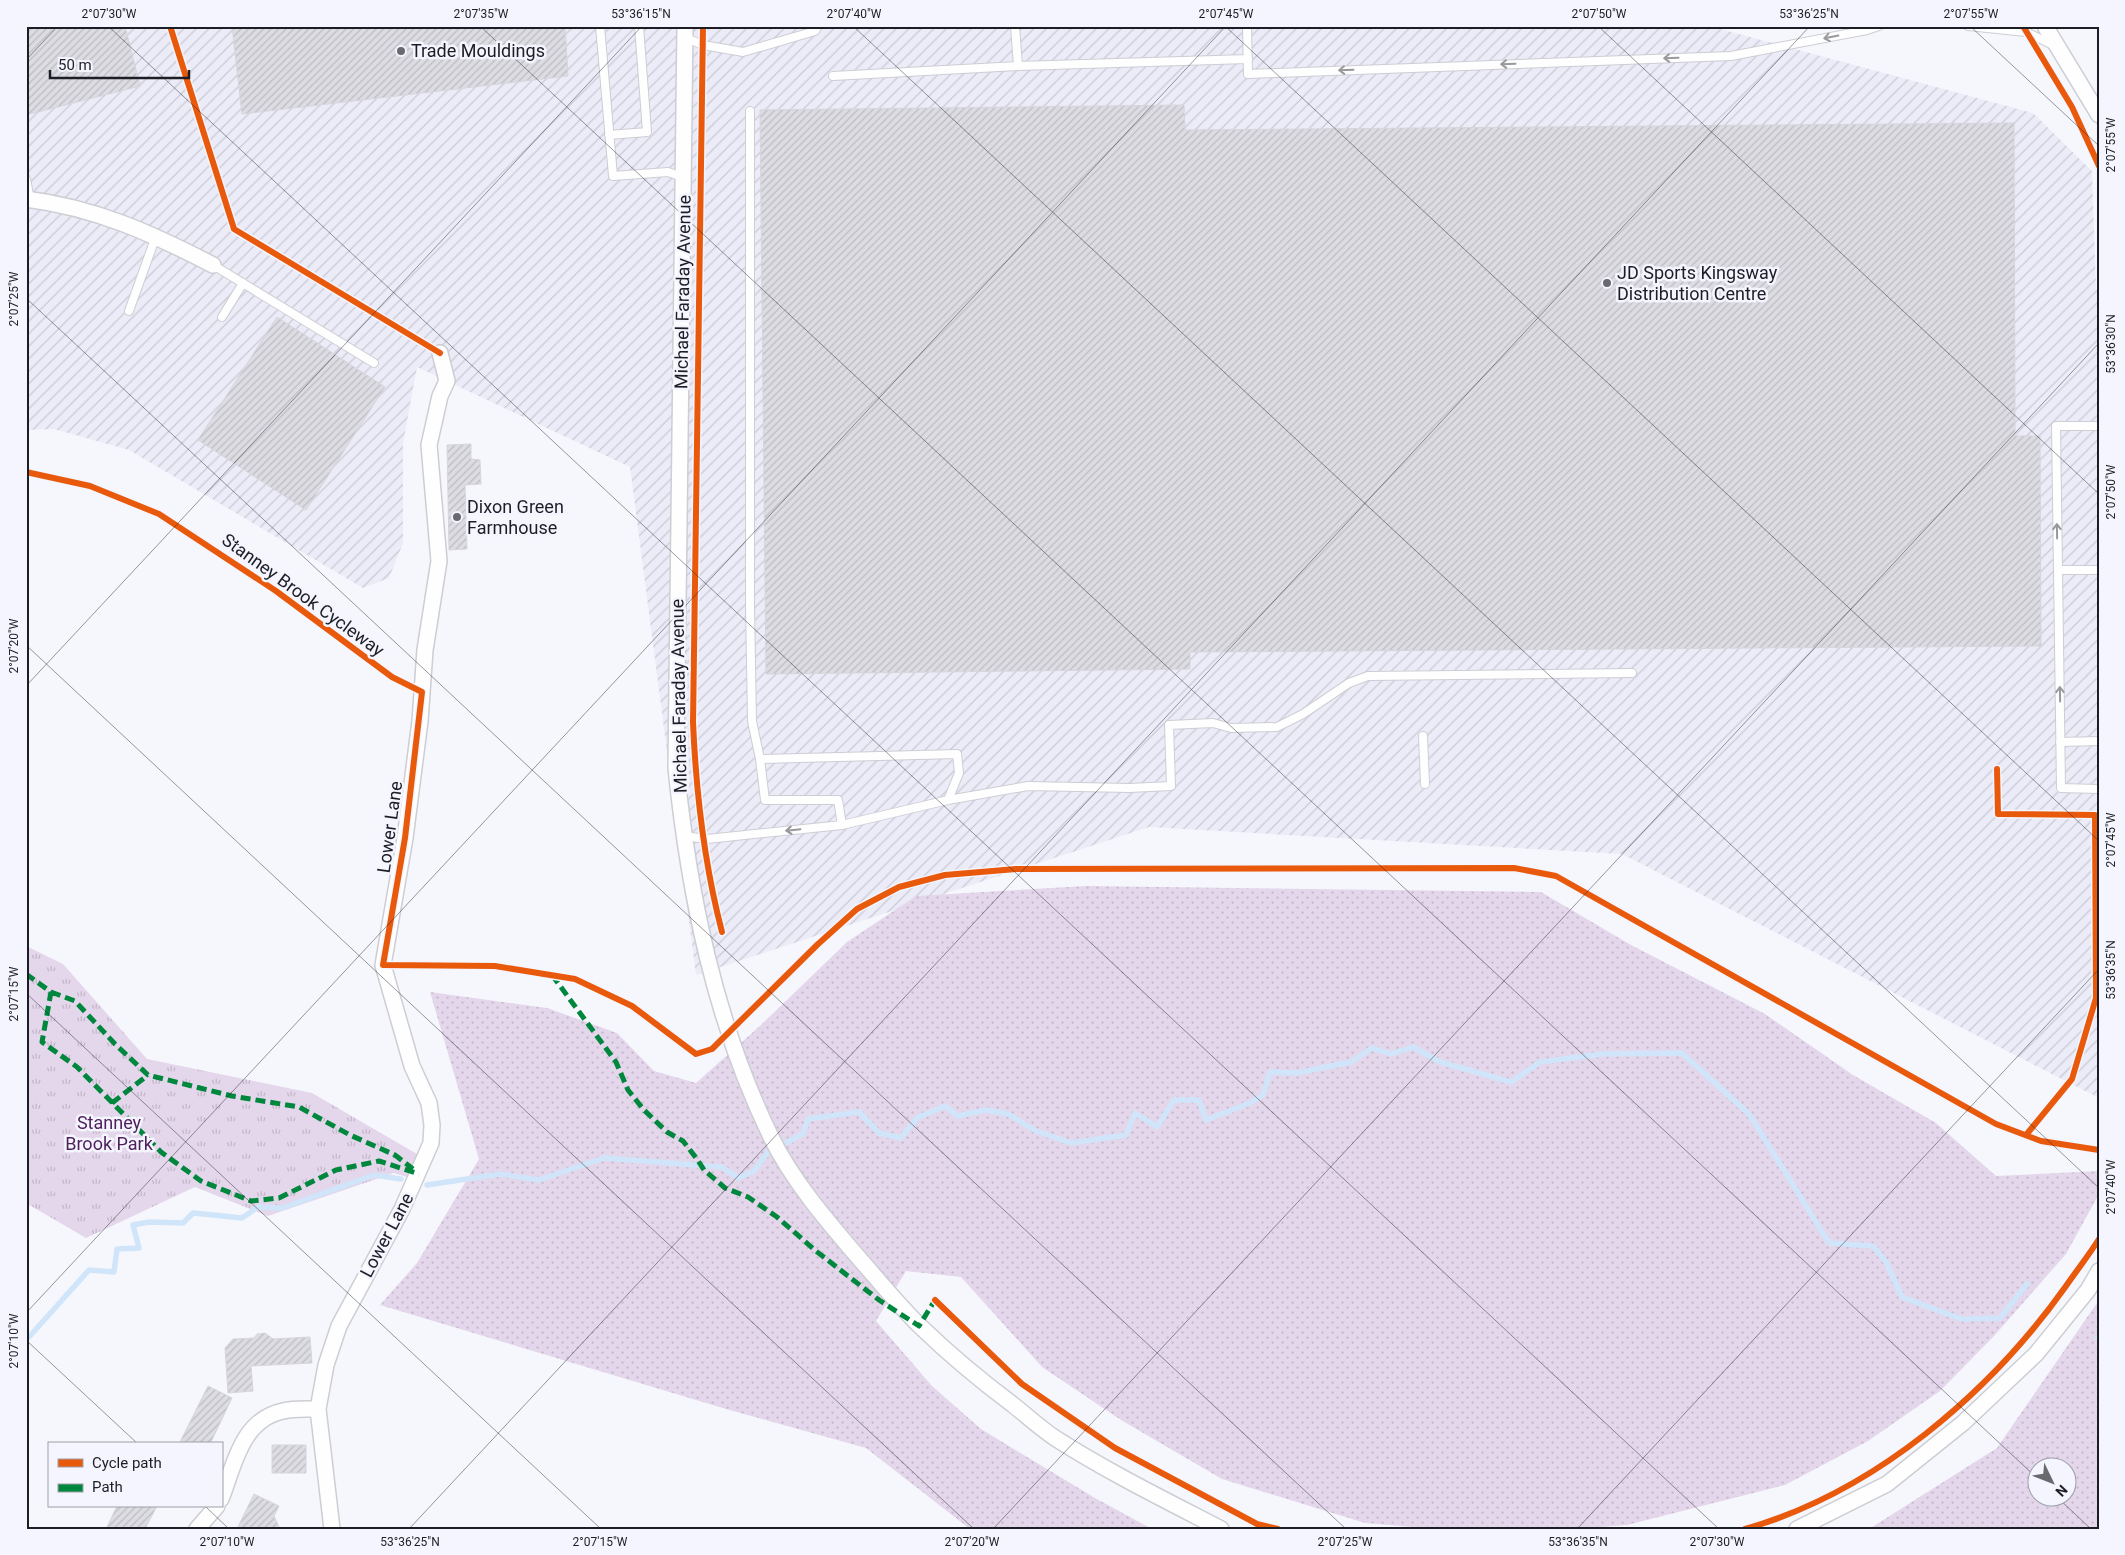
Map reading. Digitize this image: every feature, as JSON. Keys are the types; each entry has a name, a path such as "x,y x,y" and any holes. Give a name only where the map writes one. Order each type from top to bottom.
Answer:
{"street":[{"path":"2046,26 2099,115"},
{"name":"Michael Faraday Avenue","path":"686,32 676,759 683,836 702,936 725,1021 772,1139 783,1158 845,1242 919,1326 966,1369 1055,1437 1160,1497 1221,1529"},
{"path":"28,200 93,212 156,236 212,265"},
{"name":"Lower Lane","path":"332,1529 318,1409 326,1365 339,1326 402,1209 431,1143 432,1125 429,1103 412,1066 383,965 405,838 420,721 425,650 439,561 429,445 440,396 448,381 440,353"},
{"path":"1797,1529 1887,1484 1963,1424 2036,1354 2088,1290 2099,1271"},
{"path":"222,1496 235,1458 244,1439 256,1426 283,1410 318,1409"},
{"path":"198,1529 215,1508"}],"lane":[{"path":"600,26 612,176 668,172 685,178"},
{"path":"609,135 647,132 639,26"},
{"path":"686,32 703,45 743,52 815,31 818,26"},
{"path":"1015,26 1018,66"},
{"path":"1247,26 1248,74 1731,56 1867,30 1879,26"},
{"path":"1968,26 2026,32 2059,48"},
{"path":"833,76 1018,66 1248,59"},
{"path":"750,111 750,606 752,721 760,759 765,800 838,800 842,825"},
{"path":"26,179 28,200"},
{"path":"129,311 156,236"},
{"path":"212,265 374,363"},
{"path":"222,317 243,283"},
{"path":"2099,426 2056,426 2061,788 2099,789"},
{"path":"2058,570 2099,570"},
{"path":"683,836 707,839 842,825 948,800 1028,786 1129,788 1171,786 1170,725 1213,723 1230,728 1277,727 1303,714 1349,683 1368,676 1632,673"},
{"path":"1423,736 1425,784"},
{"path":"2060,742 2099,741"},
{"path":"760,759 957,754 959,773 948,800"}],"shaded area":[{"path":"26,26 1709,26 2033,113 2092,171 2096,289 2099,292 2099,1098 1622,854 1149,827 696,975 630,467 417,367 403,443 403,543 389,578 363,588 129,450 54,429 26,430"}],"green space":[{"path":"1086,886 1541,892 1631,945 1765,1014 1853,1075 1936,1123 1996,1176 2099,1171 2099,1194 2066,1254 1994,1336 1940,1391 1868,1441 1785,1485 1627,1525 1574,1529 1436,1529 1365,1523 1222,1479 1121,1420 1042,1367 961,1277 906,1271 876,1321 932,1386 981,1429 1095,1498 1152,1529 970,1529 866,1448 726,1409 380,1305 417,1263 479,1159 430,992 547,1008 617,1033 654,1071 696,1083 761,1025 847,942 916,896"},
{"name":"Stanney Brook Park","path":"26,946 63,964 147,1059 312,1093 417,1154 413,1179 394,1173 268,1216 195,1187 86,1238 26,1203"},
{"path":"2099,1300 2099,1529 1869,1529 1997,1448"}],"building":[{"path":"26,26 125,26 140,86 26,115"},
{"name":"Trade Mouldings","path":"232,26 565,26 568,76 242,114"},
{"name":"JD Sports Kingsway Distribution Centre","path":"1184,105 1185,130 2014,123 2015,436 2040,436 2041,646 1190,652 1190,669 766,674 760,110"},
{"path":"277,317 385,387 306,510 198,440"},
{"name":"Dixon Green Farmhouse","path":"471,444 471,459 480,460 481,484 465,485 467,549 449,550 447,445"},
{"path":"265,1333 273,1339 310,1337 312,1363 251,1366 253,1391 228,1393 225,1348 233,1339 254,1338 257,1334"},
{"path":"208,1386 232,1398 211,1442 180,1442"},
{"path":"272,1445 306,1445 306,1473 272,1473"},
{"path":"254,1494 279,1506 274,1516 280,1529 237,1529"},
{"path":"116,1508 156,1508 145,1529 106,1529"}],"waterway":[{"path":"427,1185 500,1174 539,1180 604,1158 722,1167 738,1178 754,1171 768,1152 803,1134 808,1119 859,1112 879,1133 901,1138 917,1118 945,1106 958,1116 986,1110 1008,1114 1036,1131 1071,1143 1126,1135 1135,1113 1157,1127 1174,1100 1199,1100 1206,1120 1250,1103 1263,1095 1270,1072 1297,1073 1351,1062 1372,1048 1391,1054 1413,1047 1440,1062 1511,1082 1540,1062 1603,1054 1682,1053 1749,1114 1829,1243 1873,1246 1886,1262 1902,1297 1961,1319 2000,1318 2027,1284"},
{"path":"26,1337 29,1337 89,1270 114,1272 117,1249 139,1248 133,1225 149,1222 183,1223 193,1213 242,1218 258,1207 282,1208 374,1175 401,1179"}],"marked path":[{"path":"26,974 51,992 42,1042 77,1067 161,1152 201,1181 251,1201 279,1198 336,1170 379,1161 419,1174"},
{"path":"552,975 616,1062 628,1090 644,1110 667,1132 683,1141 704,1170 725,1188 748,1197 777,1217 816,1251 879,1300 919,1326 935,1300"},
{"path":"51,992 75,1001 115,1044 148,1075 232,1096 299,1107 350,1135 395,1155 413,1169"},
{"path":"112,1103 148,1075"}],"cycle path":[{"path":"170,26 234,229 440,353"},
{"path":"703,26 693,722 696,775 702,827 710,880 722,932"},
{"path":"2023,26 2072,107 2099,166"},
{"name":"Stanney Brook Cycleway","path":"26,472 90,486 159,514 276,591 392,677 422,692 405,838 383,965 495,966 575,979 632,1006 696,1054 712,1049 817,945 857,909 899,887 945,875 1016,869 1514,868 1556,876 1996,1124 2041,1141 2099,1150"},
{"path":"1997,769 1998,814 2095,815 2096,998 2072,1079 2026,1135"},
{"path":"1745,1529 1793,1512 1839,1490 1884,1464 1926,1434 2002,1364 2036,1326 2099,1239"},
{"path":"935,1300 1022,1384 1115,1448 1257,1524 1278,1529"}],"place":[{"name":"Trade Mouldings","path":"401,51"},
{"name":"JD Sports Kingsway Distribution Centre","path":"1607,283"},
{"name":"Dixon Green Farmhouse","path":"457,517"}]}
